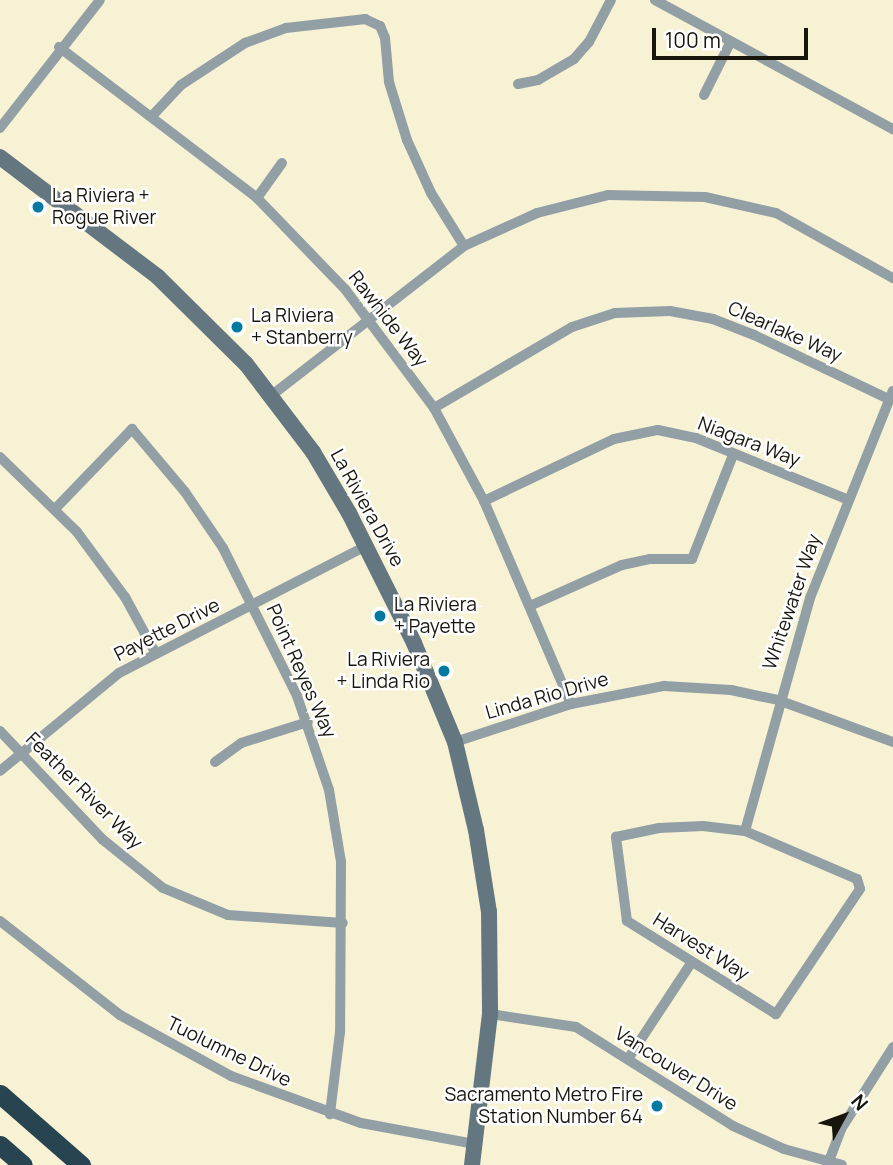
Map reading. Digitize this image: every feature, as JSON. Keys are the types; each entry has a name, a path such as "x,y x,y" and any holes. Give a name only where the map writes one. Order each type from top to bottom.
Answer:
{"highway":[{"path":"0,1094 81,1165"},
{"path":"0,1145 23,1165"}],"street":[{"path":"0,128 59,47 100,0"},
{"path":"518,83 538,80 574,59 589,42 611,0"},
{"path":"655,0 893,129"},
{"path":"152,116 181,85 245,43 286,29 365,19 380,26 385,38 389,82 407,140 430,193 464,246"},
{"path":"704,95 731,41"},
{"name":"Rawhide Way","path":"59,47 257,198 369,321 434,408 484,501 532,605 571,704"},
{"name":"La Riviera Drive","path":"0,157 158,277 213,328 272,395 313,452 366,546 414,643 455,742 476,830 489,912 490,1014 472,1165"},
{"path":"257,198 282,163"},
{"path":"272,395 464,246 537,212 575,202 660,192 739,202 776,213 893,278"},
{"name":"Clearlake Way","path":"434,408 572,327 615,313 670,311 713,319 891,395"},
{"name":"Whitewater Way","path":"745,831 778,700 846,499 891,395"},
{"name":"Point Reyes Way","path":"56,508 132,429 205,520 253,607 308,722 337,826 344,923 340,1032 330,1114"},
{"name":"Niagara Way","path":"484,501 631,432 658,430 696,438 846,499"},
{"path":"532,605 622,565 650,559 692,559 733,455"},
{"path":"0,457 56,508 102,563 155,652"},
{"name":"Payette Drive","path":"0,771 79,701 155,652 253,607 366,546"},
{"name":"Linda Rio Drive","path":"455,742 571,704 664,686 731,690 778,700 893,742"},
{"path":"215,762 241,743 308,722"},
{"name":"Feather River Way","path":"0,731 121,856 184,899 251,920 344,923"},
{"name":"Harvest Way","path":"659,828 745,831 832,865 858,879 860,889 776,1014 627,921 616,837 659,828"},
{"name":"Tuolumne Drive","path":"0,921 81,988 147,1031 231,1076 330,1114 474,1144"},
{"path":"628,1059 691,963"},
{"name":"Vancouver Drive","path":"490,1014 576,1027 733,1126 784,1149 842,1165"},
{"path":"829,1161 841,1129 893,1047"}],"place":[{"name":"La Riviera + Rogue River","path":"38,207"},
{"name":"La RIviera + Stanberry","path":"237,327"},
{"name":"La Riviera + Payette","path":"380,616"},
{"name":"La Riviera + Linda Rio","path":"444,671"},
{"name":"Sacramento Metro Fire Station Number 64","path":"657,1106"}]}
